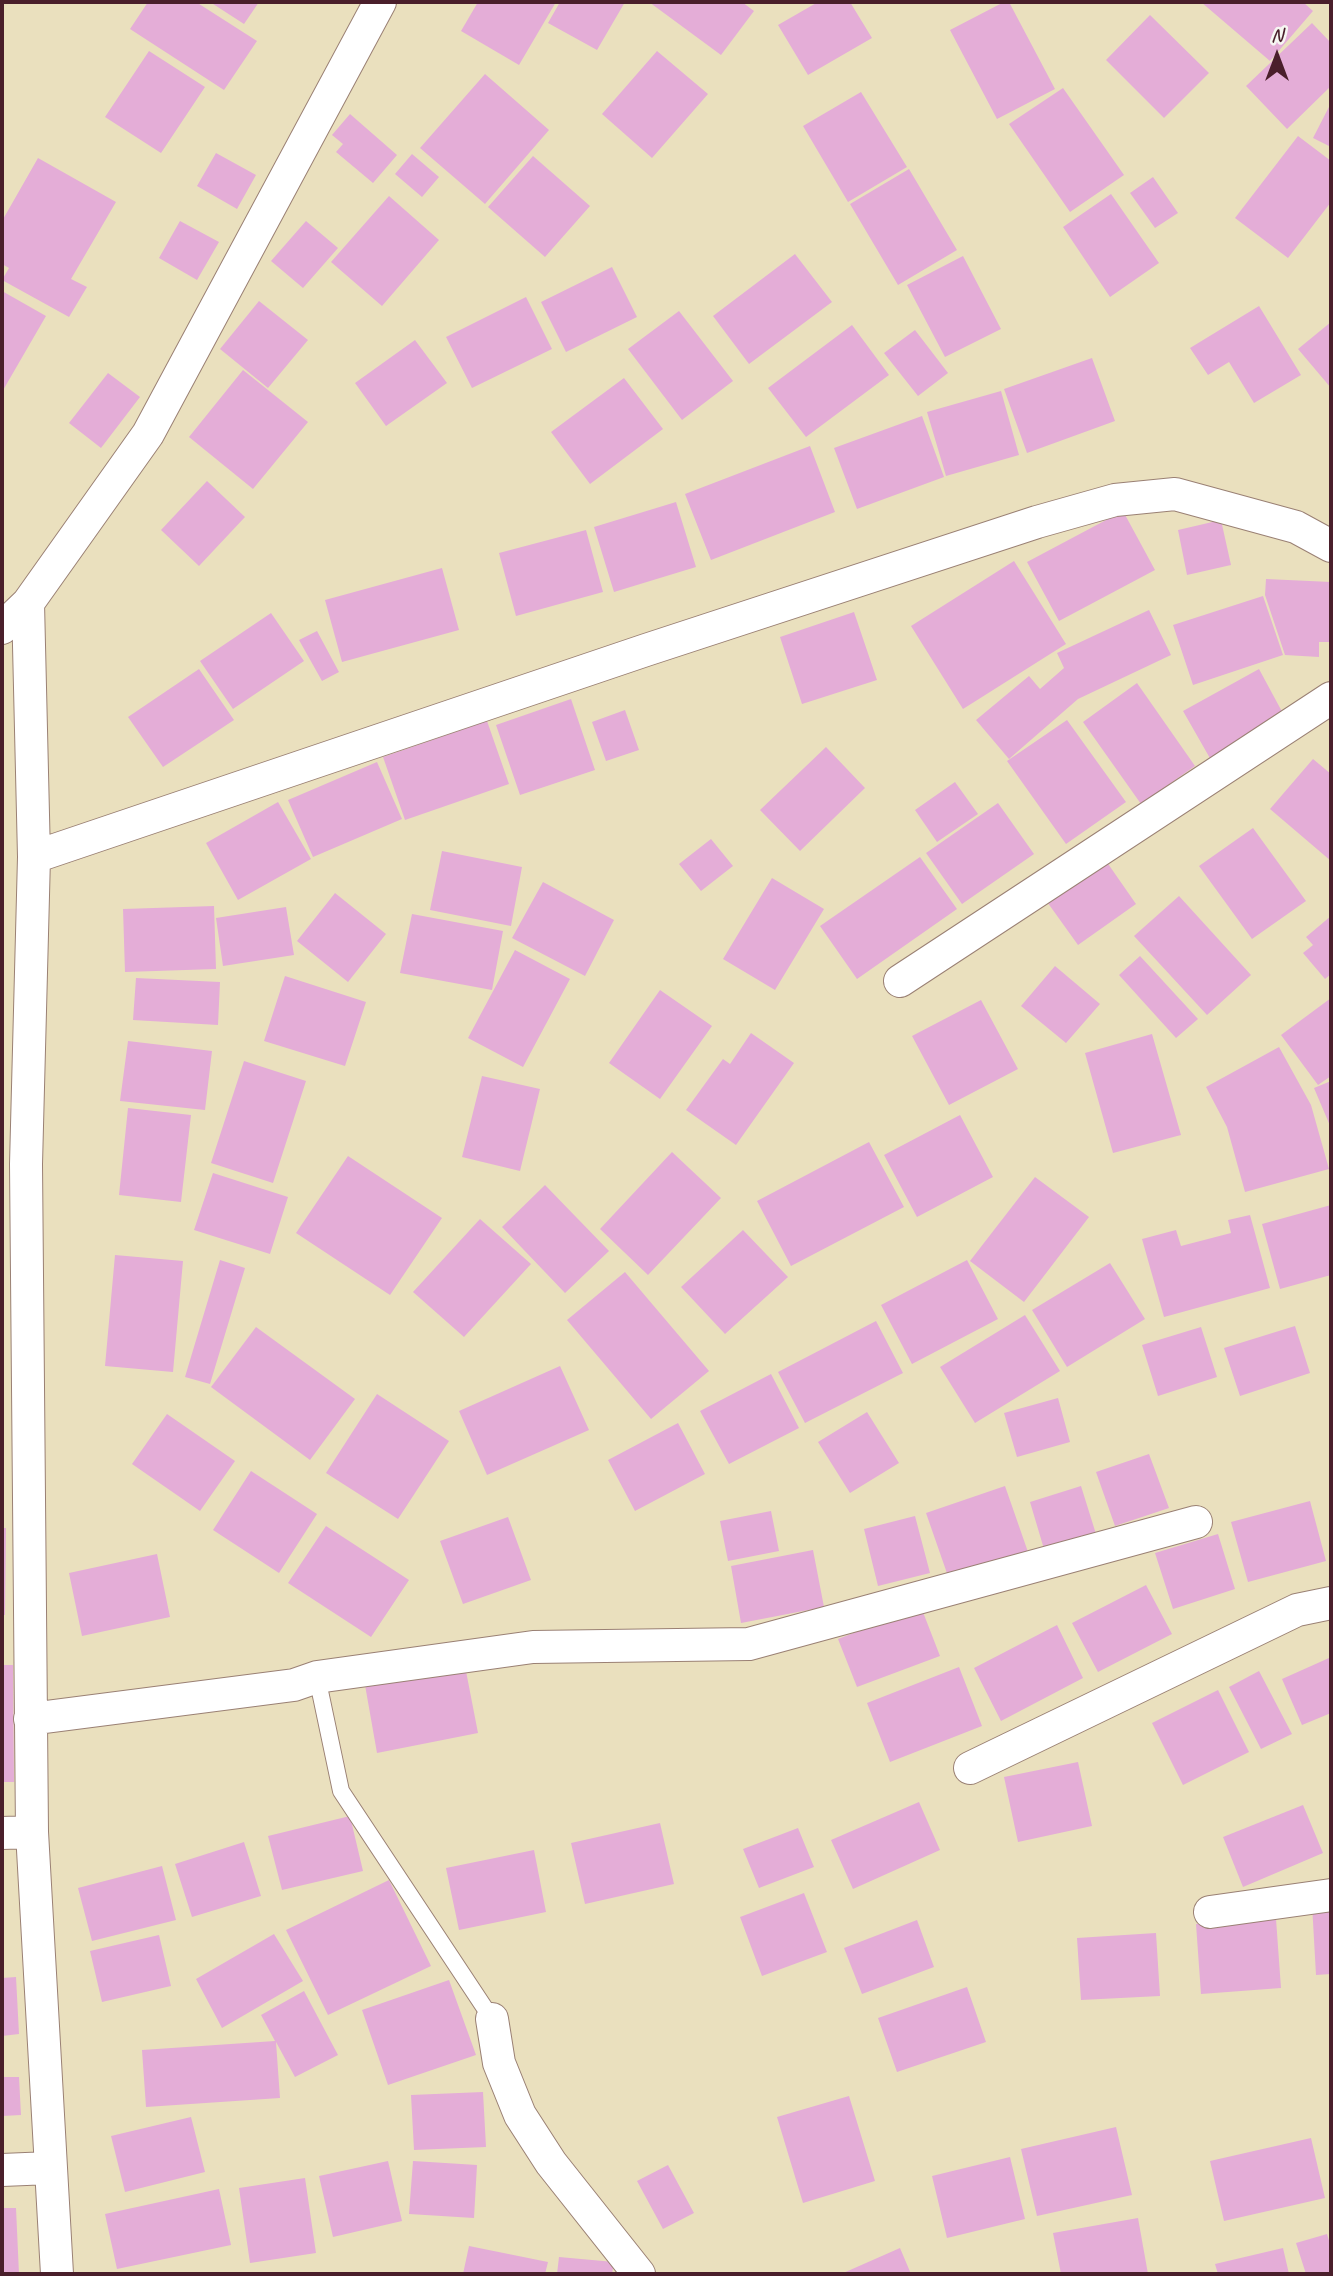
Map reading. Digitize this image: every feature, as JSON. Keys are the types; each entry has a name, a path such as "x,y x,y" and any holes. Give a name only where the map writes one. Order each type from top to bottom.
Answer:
{"street":[{"path":"2,628 28,603 148,434 380,2"},
{"path":"34,857 646,650 1037,522 1115,500 1175,494 1296,527 1331,546"},
{"path":"28,603 34,857 14,1165 15,1505 30,1719 17,1833 50,2168 57,2274"},
{"path":"900,981 1331,698"},
{"path":"30,1719 294,1685 317,1678 533,1647 749,1644 1196,1522"},
{"path":"971,1768 1297,1610 1331,1603"},
{"path":"1210,1912 1331,1895"},
{"path":"492,2020 499,2063 520,2115 551,2163 639,2274"},
{"path":"2,2169 50,2168"}],"lane":[{"path":"317,1678 341,1791 492,2020"}],"building":[{"path":"148,2 196,2 257,41 224,90 130,29"},
{"path":"210,2 259,2 244,24"},
{"path":"478,2 556,2 519,65 461,31"},
{"path":"560,2 625,2 597,50 548,23"},
{"path":"649,2 742,2 754,11 721,55"},
{"path":"818,2 850,2 872,38 808,75 778,25"},
{"path":"1004,2 1009,2 1055,89 997,119 950,30"},
{"path":"1201,2 1303,2 1313,11 1270,61"},
{"path":"1150,15 1209,73 1164,118 1106,60"},
{"path":"1312,23 1331,43 1331,86 1287,129 1246,86"},
{"path":"149,51 205,87 161,153 105,117"},
{"path":"657,51 708,94 652,158 602,114"},
{"path":"485,74 549,130 485,204 420,148"},
{"path":"1063,88 1124,175 1070,212 1009,124"},
{"path":"861,92 907,167 848,202 803,126"},
{"path":"1331,103 1331,147 1313,138"},
{"path":"350,114 397,155 373,183 336,152 343,144 332,135"},
{"path":"1298,136 1331,161 1331,202 1288,258 1235,218"},
{"path":"216,153 256,175 237,209 197,186"},
{"path":"412,154 439,177 422,197 395,174"},
{"path":"533,156 590,206 545,257 488,207"},
{"path":"38,158 116,202 71,279 87,287 69,317 2,280 9,268 2,264 2,221"},
{"path":"909,169 957,250 898,285 850,204"},
{"path":"1153,177 1178,213 1155,228 1130,193"},
{"path":"1111,194 1159,263 1110,297 1063,227"},
{"path":"389,196 439,240 382,306 331,262"},
{"path":"180,221 219,242 197,280 159,258"},
{"path":"306,221 338,248 303,288 271,261"},
{"path":"795,254 832,302 749,364 713,316"},
{"path":"963,256 1001,329 945,357 907,285"},
{"path":"612,267 637,317 566,352 541,302"},
{"path":"2,291 46,316 2,392"},
{"path":"526,297 552,349 472,388 446,337"},
{"path":"259,301 308,340 268,388 220,349"},
{"path":"1259,306 1301,375 1254,403 1229,362 1208,375 1190,348"},
{"path":"679,311 733,381 682,420 628,349"},
{"path":"1331,322 1331,388 1298,349"},
{"path":"852,325 889,375 806,437 768,388"},
{"path":"915,330 948,373 918,396 884,353"},
{"path":"415,340 447,383 386,426 355,383"},
{"path":"1092,358 1115,421 1027,453 1004,389"},
{"path":"243,370 308,422 253,489 189,437"},
{"path":"108,373 140,397 101,448 69,423"},
{"path":"624,378 663,429 590,484 551,432"},
{"path":"1001,391 1019,455 946,476 927,412"},
{"path":"922,416 944,477 857,509 834,448"},
{"path":"810,446 835,512 711,560 685,494"},
{"path":"207,481 245,517 199,566 161,530"},
{"path":"676,502 696,567 614,592 594,527"},
{"path":"1123,511 1155,570 1059,621 1027,562"},
{"path":"1221,520 1231,565 1187,575 1178,530"},
{"path":"586,530 603,592 516,616 499,553"},
{"path":"1014,561 1066,644 963,709 911,626"},
{"path":"442,568 459,630 342,662 325,600"},
{"path":"1266,579 1331,582 1331,642 1319,642 1319,657 1285,655 1265,595"},
{"path":"1263,596 1283,655 1193,685 1173,625"},
{"path":"1149,610 1171,655 1078,699 1009,759 976,720 1029,676 1040,689 1064,668 1057,653"},
{"path":"854,612 877,680 802,704 780,637"},
{"path":"271,613 304,661 233,709 200,661"},
{"path":"317,631 339,672 322,681 299,640"},
{"path":"199,669 234,720 163,767 128,717"},
{"path":"1259,669 1286,719 1211,760 1183,711"},
{"path":"1137,683 1195,766 1141,804 1083,722"},
{"path":"571,699 595,770 520,795 496,725"},
{"path":"625,710 639,750 606,761 592,722"},
{"path":"1067,720 1126,802 1066,844 1007,761"},
{"path":"487,721 509,784 405,820 383,757"},
{"path":"826,747 865,788 800,851 760,810"},
{"path":"1313,759 1331,774 1331,861 1270,809"},
{"path":"377,762 402,819 313,857 288,800"},
{"path":"955,782 978,814 937,842 915,810"},
{"path":"278,802 311,859 238,900 206,843"},
{"path":"998,803 1034,854 962,904 926,853"},
{"path":"1253,828 1306,901 1252,939 1199,866"},
{"path":"711,839 733,866 701,891 679,864"},
{"path":"442,851 522,867 511,926 430,910"},
{"path":"920,857 957,909 857,979 820,926"},
{"path":"1104,858 1136,904 1078,945 1045,899"},
{"path":"772,878 824,909 775,990 723,959"},
{"path":"543,882 614,920 585,976 512,938"},
{"path":"335,893 386,934 348,982 297,941"},
{"path":"1179,896 1251,975 1207,1015 1134,936"},
{"path":"214,906 216,969 125,972 123,909"},
{"path":"286,907 294,955 223,966 216,918"},
{"path":"412,914 503,931 492,990 400,973"},
{"path":"1331,916 1331,974 1325,979 1303,953 1313,945 1306,937"},
{"path":"515,950 570,979 523,1067 468,1038"},
{"path":"1140,956 1198,1019 1176,1038 1119,975"},
{"path":"1055,966 1100,1004 1066,1043 1021,1006"},
{"path":"285,976 366,1002 345,1066 264,1041"},
{"path":"136,978 220,982 218,1025 133,1020"},
{"path":"660,990 712,1026 660,1099 609,1063"},
{"path":"1331,998 1331,1076 1318,1085 1281,1035"},
{"path":"981,1000 1018,1069 949,1105 912,1036"},
{"path":"751,1033 794,1063 736,1145 686,1110 723,1059 730,1064"},
{"path":"1152,1034 1181,1135 1113,1153 1085,1053"},
{"path":"128,1041 212,1051 205,1110 120,1101"},
{"path":"1279,1047 1311,1105 1329,1169 1245,1192 1227,1127 1206,1087"},
{"path":"244,1061 306,1081 273,1183 211,1163"},
{"path":"482,1076 540,1089 520,1171 462,1157"},
{"path":"1331,1081 1331,1128 1314,1088"},
{"path":"128,1108 191,1115 181,1202 119,1195"},
{"path":"960,1115 993,1177 917,1217 884,1155"},
{"path":"869,1142 904,1207 791,1266 757,1201"},
{"path":"672,1152 721,1198 648,1275 600,1229"},
{"path":"348,1156 442,1218 390,1295 296,1233"},
{"path":"213,1173 288,1197 270,1254 194,1230"},
{"path":"1035,1177 1089,1217 1024,1302 970,1261"},
{"path":"545,1185 609,1251 565,1293 502,1227"},
{"path":"1331,1205 1331,1275 1280,1289 1262,1224"},
{"path":"1250,1215 1270,1288 1164,1317 1142,1239 1176,1230 1181,1246 1231,1233 1228,1220"},
{"path":"480,1219 531,1264 464,1337 413,1292"},
{"path":"743,1230 788,1277 725,1334 681,1287"},
{"path":"115,1255 183,1261 173,1372 105,1366"},
{"path":"220,1260 245,1268 210,1384 185,1377"},
{"path":"967,1260 998,1319 912,1364 881,1305"},
{"path":"1110,1263 1145,1319 1067,1367 1032,1310"},
{"path":"625,1272 709,1371 651,1419 567,1320"},
{"path":"1025,1315 1060,1371 975,1423 940,1367"},
{"path":"876,1321 903,1373 805,1423 778,1372"},
{"path":"1295,1326 1310,1373 1240,1396 1224,1348"},
{"path":"256,1327 355,1399 310,1460 211,1387"},
{"path":"1201,1327 1217,1377 1158,1396 1142,1345"},
{"path":"560,1366 589,1430 487,1475 459,1411"},
{"path":"771,1374 799,1428 729,1464 700,1411"},
{"path":"377,1394 449,1441 398,1519 326,1473"},
{"path":"1058,1398 1070,1442 1017,1457 1004,1413"},
{"path":"867,1412 899,1463 850,1493 818,1442"},
{"path":"167,1414 235,1461 200,1511 132,1464"},
{"path":"678,1423 705,1474 635,1511 608,1460"},
{"path":"1149,1454 1169,1508 1115,1526 1096,1472"},
{"path":"251,1471 317,1514 279,1573 213,1530"},
{"path":"1005,1486 1028,1552 949,1579 926,1513"},
{"path":"1081,1486 1096,1534 1044,1549 1030,1502"},
{"path":"1310,1501 1326,1561 1248,1582 1231,1522"},
{"path":"771,1511 779,1551 728,1561 720,1521"},
{"path":"915,1516 930,1573 878,1586 864,1529"},
{"path":"508,1517 531,1580 463,1604 440,1541"},
{"path":"326,1526 409,1580 371,1637 288,1583"},
{"path":"2,1528 6,1528 5,1615 2,1615"},
{"path":"1218,1534 1235,1589 1173,1609 1155,1553"},
{"path":"813,1550 824,1607 741,1623 731,1566"},
{"path":"157,1554 170,1617 82,1636 69,1573"},
{"path":"1146,1585 1172,1634 1098,1672 1072,1623"},
{"path":"921,1607 940,1656 857,1687 838,1639"},
{"path":"1057,1625 1083,1678 1001,1721 974,1668"},
{"path":"1329,1658 1331,1713 1302,1725 1282,1679"},
{"path":"2,1665 13,1665 14,1782 2,1782"},
{"path":"465,1666 478,1733 377,1753 365,1685"},
{"path":"959,1667 982,1726 890,1762 867,1703"},
{"path":"1259,1671 1292,1734 1261,1749 1229,1687"},
{"path":"1218,1690 1249,1752 1183,1785 1152,1723"},
{"path":"1078,1762 1092,1826 1018,1842 1004,1777"},
{"path":"919,1802 940,1850 853,1889 831,1840"},
{"path":"1303,1805 1323,1853 1243,1887 1223,1837"},
{"path":"350,1816 363,1871 282,1890 268,1836"},
{"path":"660,1823 674,1884 585,1904 571,1843"},
{"path":"798,1828 814,1867 759,1888 743,1849"},
{"path":"244,1842 261,1896 192,1917 175,1864"},
{"path":"534,1850 546,1912 459,1930 446,1868"},
{"path":"162,1866 176,1920 92,1941 78,1888"},
{"path":"389,1880 431,1966 328,2015 286,1930"},
{"path":"804,1893 827,1952 762,1976 740,1917"},
{"path":"1331,1903 1331,1974 1316,1975 1312,1904"},
{"path":"1276,1919 1281,1988 1201,1994 1196,1924"},
{"path":"917,1920 934,1967 862,1994 844,1948"},
{"path":"1156,1933 1160,1996 1081,2000 1077,1938"},
{"path":"274,1934 303,1981 222,2028 196,1979"},
{"path":"159,1935 171,1986 102,2002 90,1951"},
{"path":"16,1977 19,2034 2,2036 2,1978"},
{"path":"449,1980 476,2055 388,2085 362,2010"},
{"path":"967,1987 986,2042 897,2072 878,2018"},
{"path":"304,1991 338,2055 295,2077 276,2042 280,2098 146,2107 142,2050 275,2041 261,2015"},
{"path":"2,2077 19,2077 21,2115 2,2116"},
{"path":"483,2092 486,2147 414,2150 411,2095"},
{"path":"849,2096 875,2181 803,2203 777,2117"},
{"path":"191,2117 205,2172 125,2192 111,2136"},
{"path":"1116,2127 1132,2195 1037,2216 1021,2149"},
{"path":"1311,2138 1325,2198 1224,2221 1210,2161"},
{"path":"1010,2157 1025,2219 947,2238 932,2176"},
{"path":"388,2161 402,2221 333,2237 319,2176"},
{"path":"413,2161 477,2165 474,2218 409,2214"},
{"path":"668,2165 694,2213 663,2229 637,2181"},
{"path":"305,2178 316,2253 250,2263 239,2188"},
{"path":"219,2189 231,2245 117,2269 105,2214"},
{"path":"2,2208 16,2208 19,2274 2,2274"},
{"path":"1138,2218 1148,2274 1061,2274 1053,2233"},
{"path":"1327,2234 1331,2247 1331,2274 1306,2274 1296,2243"},
{"path":"469,2246 548,2262 545,2274 463,2274"},
{"path":"900,2248 911,2274 841,2274"},
{"path":"1283,2248 1289,2274 1218,2274 1215,2264"},
{"path":"559,2257 614,2262 612,2274 557,2274"}]}
